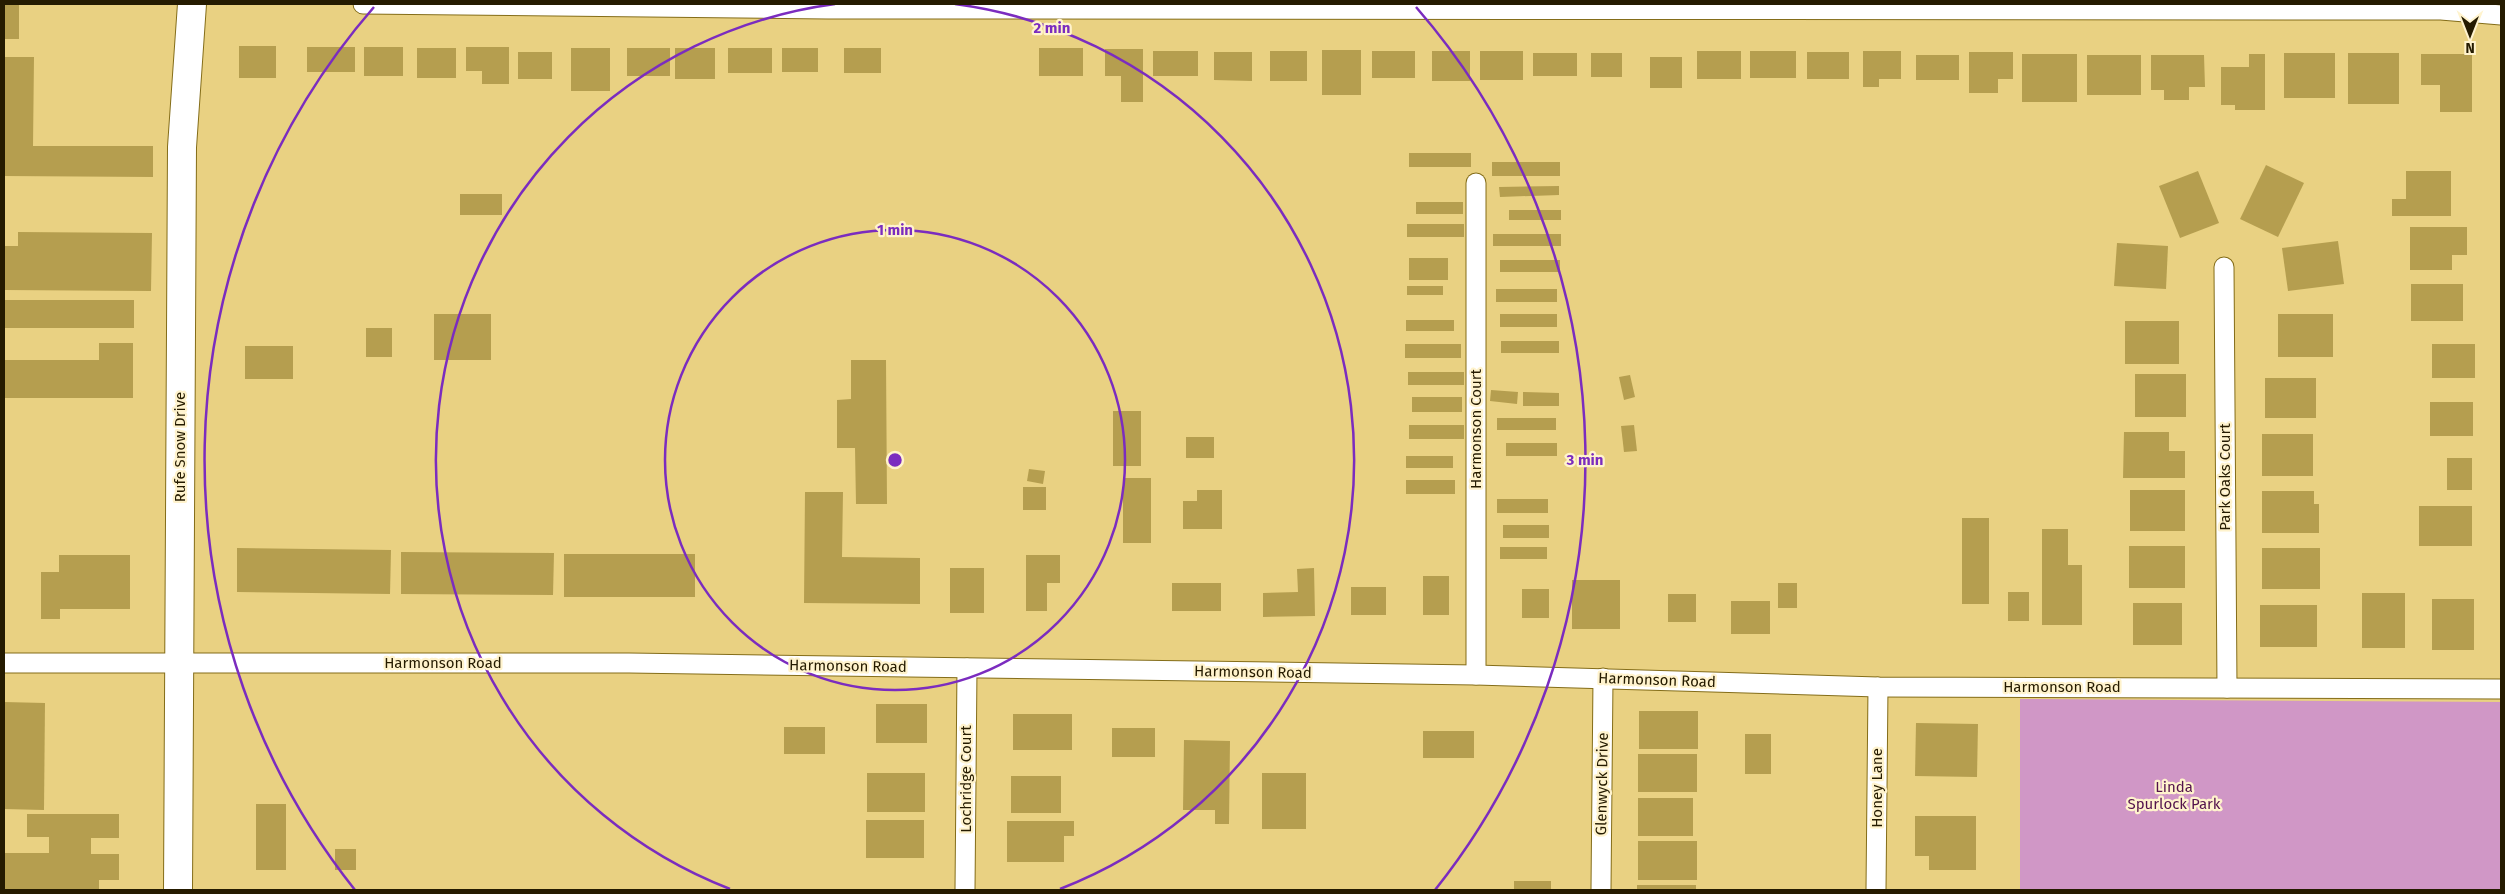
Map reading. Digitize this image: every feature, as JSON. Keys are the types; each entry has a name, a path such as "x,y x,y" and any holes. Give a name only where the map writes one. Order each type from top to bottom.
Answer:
{"main road":[{"name":"Rufe Snow Drive","path":"178,890 182,147 192,4"}],"street":[{"path":"363,4 1223,7 2399,7 2501,15"},
{"name":"Harmonson Court","path":"1476,183 1476,674"},
{"name":"Park Oaks Court","path":"2224,267 2226,688"},
{"name":"Harmonson Road","path":"4,663 629,663 1476,674 1878,687 2501,689"},
{"name":"Lochridge Court","path":"965,890 967,668"},
{"name":"Glenwyck Drive","path":"1601,890 1603,678"},
{"name":"Honey Lane","path":"1876,890 1878,687"}],"green space":[{"name":"Linda Spurlock Park","path":"2020,699 2501,702 2501,890 2020,890"}],"building":[{"path":"4,4 19,4 19,39 4,39"},
{"path":"239,46 276,46 276,78 239,78"},
{"path":"307,47 355,47 355,72 307,72"},
{"path":"364,47 403,47 403,76 364,76"},
{"path":"466,47 509,47 509,84 482,84 482,71 466,71"},
{"path":"417,48 456,48 456,78 417,78"},
{"path":"571,48 610,48 610,91 571,91"},
{"path":"627,48 670,48 670,76 627,76"},
{"path":"675,48 715,48 715,79 675,79"},
{"path":"728,48 772,48 772,73 728,73"},
{"path":"782,48 818,48 818,72 782,72"},
{"path":"844,48 881,48 881,73 844,73"},
{"path":"1039,48 1083,48 1083,76 1039,76"},
{"path":"1105,49 1143,49 1143,102 1121,102 1121,76 1105,76"},
{"path":"1322,50 1361,50 1361,95 1322,95"},
{"path":"1153,51 1198,51 1198,76 1153,76"},
{"path":"1270,51 1307,51 1307,81 1270,81"},
{"path":"1372,51 1415,51 1415,78 1372,78"},
{"path":"1432,51 1470,51 1470,81 1432,81"},
{"path":"1480,51 1523,51 1523,80 1480,80"},
{"path":"1697,51 1741,51 1741,79 1697,79"},
{"path":"1750,51 1796,51 1796,78 1750,78"},
{"path":"1863,51 1901,51 1901,79 1879,79 1879,87 1863,87"},
{"path":"518,52 552,52 552,79 518,79"},
{"path":"1214,52 1252,52 1252,81 1214,80"},
{"path":"1807,52 1849,52 1849,79 1807,79"},
{"path":"1969,52 2013,52 2013,79 1998,79 1998,93 1969,93"},
{"path":"1533,53 1577,53 1577,76 1533,76"},
{"path":"1591,53 1622,53 1622,77 1591,77"},
{"path":"2284,53 2335,53 2335,98 2284,98"},
{"path":"2348,53 2399,53 2399,104 2348,104"},
{"path":"2022,54 2077,54 2077,102 2022,102"},
{"path":"2249,54 2265,54 2265,110 2235,110 2235,105 2221,105 2221,67 2249,67"},
{"path":"2421,54 2472,54 2472,112 2440,112 2440,85 2421,85"},
{"path":"1916,55 1959,55 1959,80 1916,80"},
{"path":"2087,55 2141,55 2141,95 2087,95"},
{"path":"2151,55 2204,55 2205,87 2189,87 2189,100 2164,100 2164,90 2151,90"},
{"path":"4,57 34,57 33,146 153,146 153,177 4,176"},
{"path":"1650,57 1682,57 1682,88 1650,88"},
{"path":"1409,153 1471,153 1471,167 1409,167"},
{"path":"1492,162 1560,162 1560,176 1492,176"},
{"path":"2266,165 2304,183 2278,237 2240,219"},
{"path":"2198,171 2219,223 2180,238 2159,186"},
{"path":"2406,171 2451,171 2451,216 2392,216 2392,199 2406,199"},
{"path":"1559,186 1559,195 1500,197 1499,187"},
{"path":"460,194 502,194 502,215 460,215"},
{"path":"1416,202 1463,202 1463,214 1416,214"},
{"path":"1509,210 1561,210 1561,220 1509,220"},
{"path":"1407,224 1464,224 1464,237 1407,237"},
{"path":"2410,227 2467,227 2467,255 2452,255 2452,270 2410,270"},
{"path":"18,232 152,233 151,291 4,290 4,246 18,246"},
{"path":"1493,234 1561,234 1561,246 1493,246"},
{"path":"2338,241 2344,284 2288,291 2282,248"},
{"path":"2117,243 2168,246 2166,289 2114,286"},
{"path":"1409,258 1448,258 1448,280 1409,280"},
{"path":"1500,260 1560,260 1560,272 1500,272"},
{"path":"2411,284 2463,284 2463,321 2411,321"},
{"path":"1407,286 1443,286 1443,295 1407,295"},
{"path":"1496,289 1557,289 1557,302 1496,302"},
{"path":"4,300 134,300 134,328 4,328"},
{"path":"434,314 491,314 491,360 434,360"},
{"path":"1500,314 1557,314 1557,327 1500,327"},
{"path":"2278,314 2333,314 2333,357 2278,357"},
{"path":"1406,320 1454,320 1454,331 1406,331"},
{"path":"2125,321 2179,321 2179,364 2125,364"},
{"path":"366,328 392,328 392,357 366,357"},
{"path":"1501,341 1559,341 1559,353 1501,353"},
{"path":"99,343 133,343 133,398 4,398 4,360 99,360"},
{"path":"1405,344 1461,344 1461,358 1405,358"},
{"path":"2432,344 2475,344 2475,378 2432,378"},
{"path":"245,346 293,346 293,379 245,379"},
{"path":"851,360 886,360 887,504 856,504 855,448 837,448 837,400 851,399"},
{"path":"1408,372 1464,372 1464,385 1408,385"},
{"path":"2135,374 2186,374 2186,417 2135,417"},
{"path":"1630,375 1635,397 1624,400 1619,377"},
{"path":"2265,378 2316,378 2316,418 2265,418"},
{"path":"1491,390 1518,392 1517,404 1490,401"},
{"path":"1523,392 1559,393 1559,406 1523,406"},
{"path":"1412,397 1462,397 1462,412 1412,412"},
{"path":"2430,402 2473,402 2473,436 2430,436"},
{"path":"1113,411 1141,411 1141,466 1113,466"},
{"path":"1497,418 1556,418 1556,430 1497,430"},
{"path":"1409,425 1464,425 1464,439 1409,439"},
{"path":"1634,425 1637,451 1624,452 1621,426"},
{"path":"2124,432 2169,432 2169,451 2185,451 2185,478 2123,478"},
{"path":"2262,434 2313,434 2313,476 2262,476"},
{"path":"1186,437 1214,437 1214,458 1186,458"},
{"path":"1506,443 1557,443 1557,456 1506,456"},
{"path":"1406,456 1453,456 1453,468 1406,468"},
{"path":"2447,458 2472,458 2472,490 2447,490"},
{"path":"1029,469 1045,471 1043,484 1027,481"},
{"path":"1123,478 1151,478 1151,543 1123,543"},
{"path":"1406,480 1455,480 1455,494 1406,494"},
{"path":"1023,487 1046,487 1046,510 1023,510"},
{"path":"1197,490 1222,490 1222,529 1183,529 1183,501 1197,501"},
{"path":"2130,490 2185,490 2185,531 2130,531"},
{"path":"2262,491 2314,491 2314,504 2319,504 2319,533 2262,533"},
{"path":"805,492 843,492 842,557 920,558 920,604 804,603"},
{"path":"1497,499 1548,499 1548,513 1497,513"},
{"path":"2419,506 2472,506 2472,546 2419,546"},
{"path":"1962,518 1989,518 1989,604 1962,604"},
{"path":"1503,525 1549,525 1549,538 1503,538"},
{"path":"2042,529 2068,529 2068,565 2082,565 2082,625 2042,625"},
{"path":"2129,546 2185,546 2185,588 2129,588"},
{"path":"1500,547 1547,547 1547,559 1500,559"},
{"path":"237,548 391,550 390,594 237,592"},
{"path":"2262,548 2320,548 2320,589 2262,589"},
{"path":"401,552 554,553 553,595 401,594"},
{"path":"564,554 695,554 695,597 564,597"},
{"path":"59,555 130,555 130,609 60,609 60,619 41,619 41,572 59,572"},
{"path":"1026,555 1060,555 1060,583 1047,583 1047,611 1026,611"},
{"path":"950,568 984,568 984,613 950,613"},
{"path":"1314,568 1315,616 1263,617 1263,593 1298,592 1297,569"},
{"path":"1423,576 1449,576 1449,615 1423,615"},
{"path":"1572,580 1620,580 1620,629 1572,629"},
{"path":"1172,583 1221,583 1221,611 1172,611"},
{"path":"1778,583 1797,583 1797,608 1778,608"},
{"path":"1351,587 1386,587 1386,615 1351,615"},
{"path":"1522,589 1549,589 1549,618 1522,618"},
{"path":"2008,592 2029,592 2029,621 2008,621"},
{"path":"2362,593 2405,593 2405,648 2362,648"},
{"path":"1668,594 1696,594 1696,622 1668,622"},
{"path":"2432,599 2474,599 2474,650 2432,650"},
{"path":"1731,601 1770,601 1770,634 1731,634"},
{"path":"2133,603 2182,603 2182,645 2133,645"},
{"path":"2260,605 2317,605 2317,647 2260,647"},
{"path":"4,702 45,703 44,810 4,809"},
{"path":"876,704 927,704 927,743 876,743"},
{"path":"1639,711 1698,711 1698,749 1639,749"},
{"path":"1013,714 1072,714 1072,750 1013,750"},
{"path":"1916,723 1978,724 1977,777 1915,776"},
{"path":"784,727 825,727 825,754 784,754"},
{"path":"1112,728 1155,728 1155,757 1112,757"},
{"path":"1423,731 1474,731 1474,758 1423,758"},
{"path":"1745,734 1771,734 1771,774 1745,774"},
{"path":"1184,740 1230,741 1229,824 1215,824 1215,810 1183,810"},
{"path":"1638,754 1697,754 1697,792 1638,792"},
{"path":"867,773 925,773 925,812 867,812"},
{"path":"1262,773 1306,773 1306,829 1262,829"},
{"path":"1011,776 1061,776 1061,813 1011,813"},
{"path":"1638,798 1693,798 1693,836 1638,836"},
{"path":"256,804 286,804 286,870 256,870"},
{"path":"27,814 119,814 119,838 91,838 91,854 119,854 119,880 99,880 99,890 4,890 4,853 49,853 49,837 27,837"},
{"path":"1915,816 1976,816 1976,870 1929,870 1929,856 1915,856"},
{"path":"866,820 924,820 924,858 866,858"},
{"path":"1007,821 1074,821 1074,836 1064,836 1064,862 1007,862"},
{"path":"1638,841 1697,841 1697,880 1638,880"},
{"path":"335,849 356,849 356,870 335,870"},
{"path":"1514,881 1551,881 1551,890 1514,890"},
{"path":"1637,885 1696,885 1696,890 1637,890"}]}
